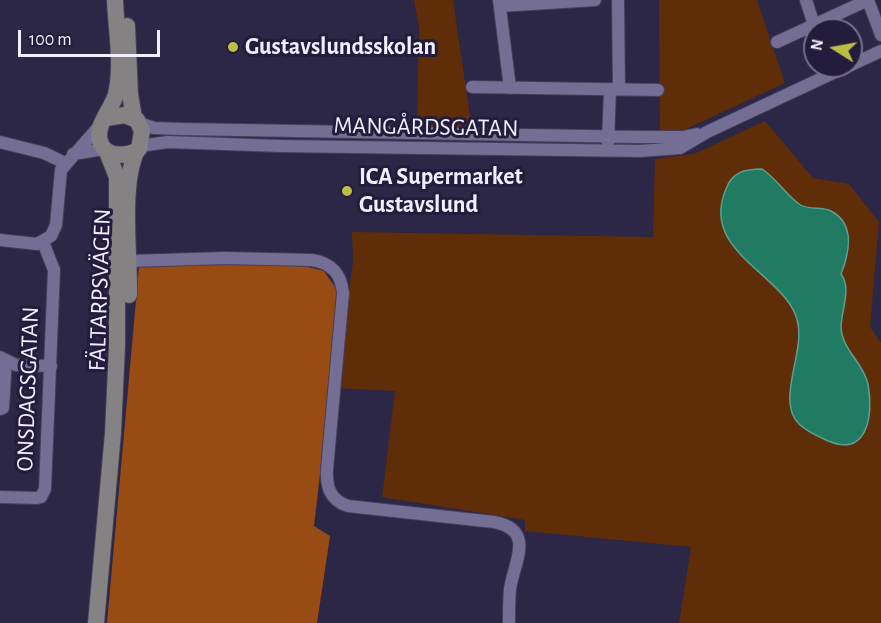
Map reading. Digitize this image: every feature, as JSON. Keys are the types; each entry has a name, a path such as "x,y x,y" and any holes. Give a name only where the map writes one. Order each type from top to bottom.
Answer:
{"main road":[{"path":"115,0 118,84 113,104 104,120 99,136 106,151 124,154 139,148 142,131 130,94 125,0"},
{"path":"104,120 122,115 137,120"},
{"name":"FÄLTARPSVÄGEN","path":"96,623 113,433 126,344 130,261 128,201 131,170 139,148"},
{"name":"FÄLTARPSVÄGEN","path":"106,151 117,177 118,237 113,433"}],"street":[{"path":"510,88 499,3 595,0"},
{"path":"608,150 614,89 618,0"},
{"path":"806,0 812,18"},
{"path":"829,18 868,0 881,35"},
{"path":"777,42 803,30"},
{"name":"MANGÅRDSGATAN","path":"863,59 881,51"},
{"name":"MANGÅRDSGATAN","path":"139,148 168,142 280,146 608,150 680,148 707,132 822,78"},
{"path":"472,87 658,90"},
{"path":"0,240 21,244 43,242 54,230 59,176 69,158 104,120"},
{"name":"MANGÅRDSGATAN","path":"137,120 159,128 609,137 683,137 707,132"},
{"path":"0,142 69,158 106,151"},
{"path":"118,237 122,253 130,261 257,258 312,260 325,262 333,267 343,293 327,469 328,490 335,500 348,507 494,522 512,529 519,539 520,549 511,588 509,623"},
{"name":"ONSDAGSGATAN","path":"0,497 37,498 44,494 54,270 53,260 43,242"},
{"path":"0,409 3,408 3,358 16,365 51,366"}],"shaded area":[{"path":"414,0 453,0 472,130 417,128 419,27"},
{"path":"659,0 757,0 785,83 684,130 660,133"},
{"path":"765,121 813,178 849,184 879,222 870,327 881,343 881,623 679,623 691,547 525,531 525,520 382,497 395,391 336,388 353,262 352,232 653,237 655,159 694,154"},
{"path":"762,169 799,204 831,211 839,217 847,231 848,249 841,274 846,286 842,335 862,369 870,396 870,409 865,431 851,444 840,444 815,435 799,424 793,414 790,390 799,336 798,324 792,307 735,248 724,231 721,211 729,183 740,173"},
{"path":"228,263 300,265 324,271 337,290 330,387 314,526 330,536 317,623 107,623 139,267"}],"place":[{"name":"Gustavslundsskolan","path":"233,47"},
{"name":"ICA Supermarket Gustavslund","path":"347,191"}]}
